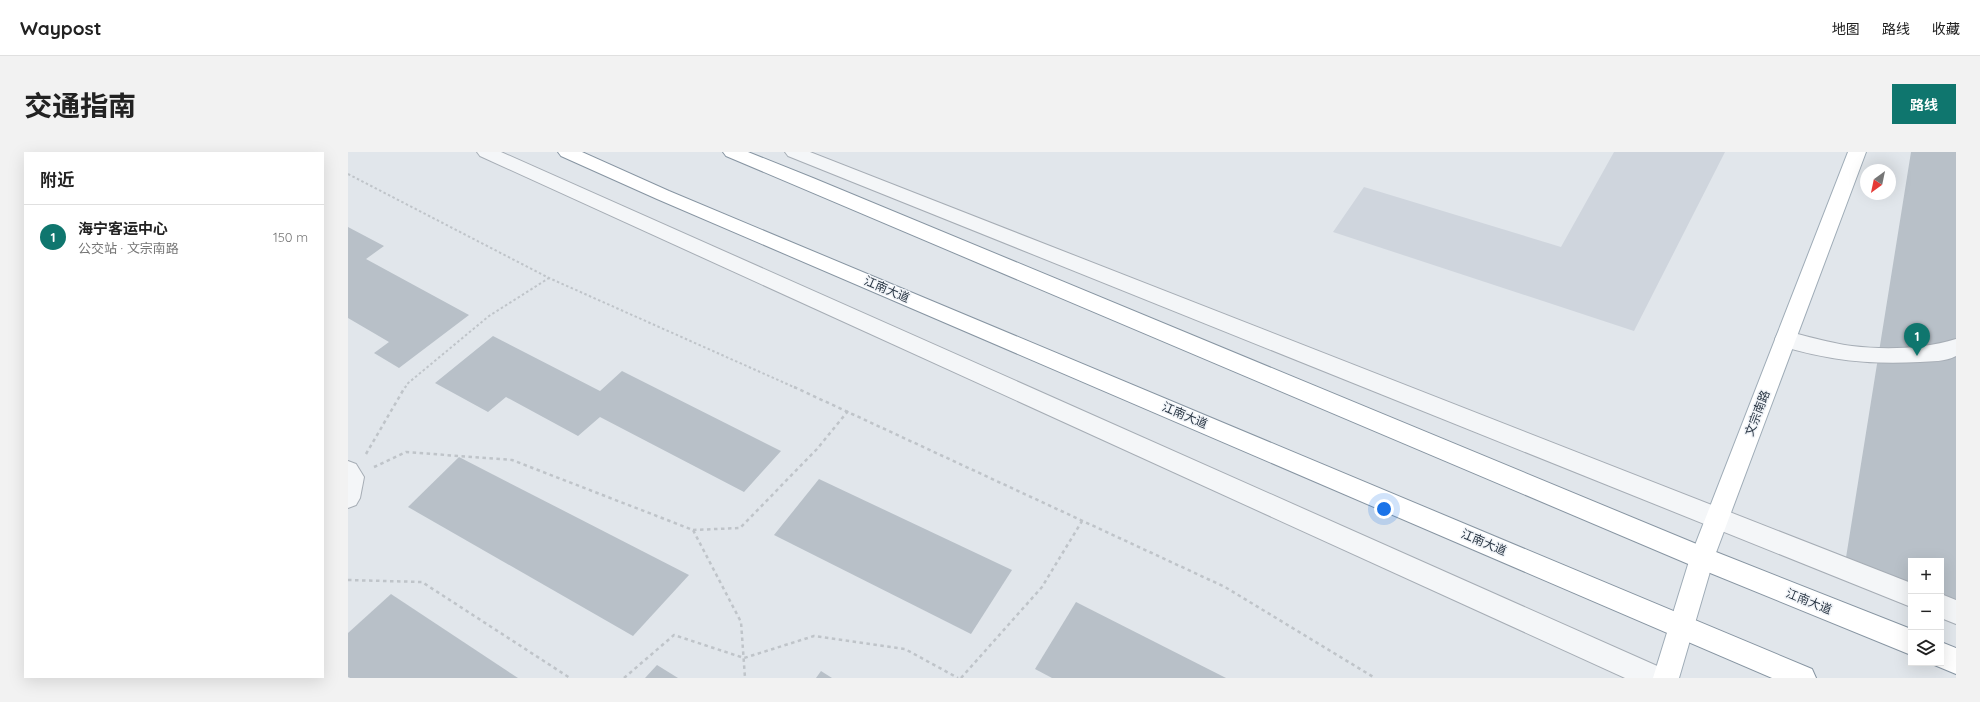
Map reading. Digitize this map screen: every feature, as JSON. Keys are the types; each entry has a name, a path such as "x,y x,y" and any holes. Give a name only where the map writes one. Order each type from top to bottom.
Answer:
{"main road":[{"name":"江南大道","path":"568,152 663,195 1803,678"},
{"name":"江南大道","path":"732,152 808,182 1702,558 1908,641"},
{"name":"文宗南路","path":"1666,678 1683,626 1702,558 1716,519 1857,152"},
{"path":"1944,655 1956,661"}],"street":[{"path":"486,152 1655,678"},
{"path":"794,152 832,158 1716,519 1908,594"},
{"path":"808,182 832,158"},
{"path":"1785,339 1851,354 1886,356 1946,352 1956,347"},
{"path":"1944,607 1956,612"}],"path":[{"path":"348,174 549,278 848,411 1225,587 1375,678"},
{"path":"349,482 407,384 488,316 549,278"},
{"path":"349,482 406,452 512,460 693,530 740,528 817,449 848,411"},
{"path":"961,678 1042,587 1082,521"},
{"path":"693,530 742,622 745,678"},
{"path":"348,580 422,582 570,678"},
{"path":"624,678 674,635 744,658 814,636 905,649 958,678"}],"shaded area":[{"path":"1614,152 1725,152 1634,331 1333,232 1364,187 1561,247"}],"building":[{"path":"1911,152 1956,152 1956,612 1944,608 1944,558 1908,558 1908,594 1844,570"},
{"path":"348,227 384,246 366,259 469,315 399,368 374,353 389,342 348,318"},
{"path":"493,336 600,391 622,371 781,451 744,492 600,417 578,436 506,397 488,412 435,383"},
{"path":"459,457 689,575 633,636 408,507"},
{"path":"819,479 1012,570 971,634 774,535"},
{"path":"391,594 518,678 348,677 348,633"},
{"path":"1076,602 1226,678 1052,678 1035,669"},
{"path":"657,665 678,678 645,678"},
{"path":"821,671 832,678 816,678"}],"place":[{"name":"海宁客运中心","path":"1917,356"}]}
